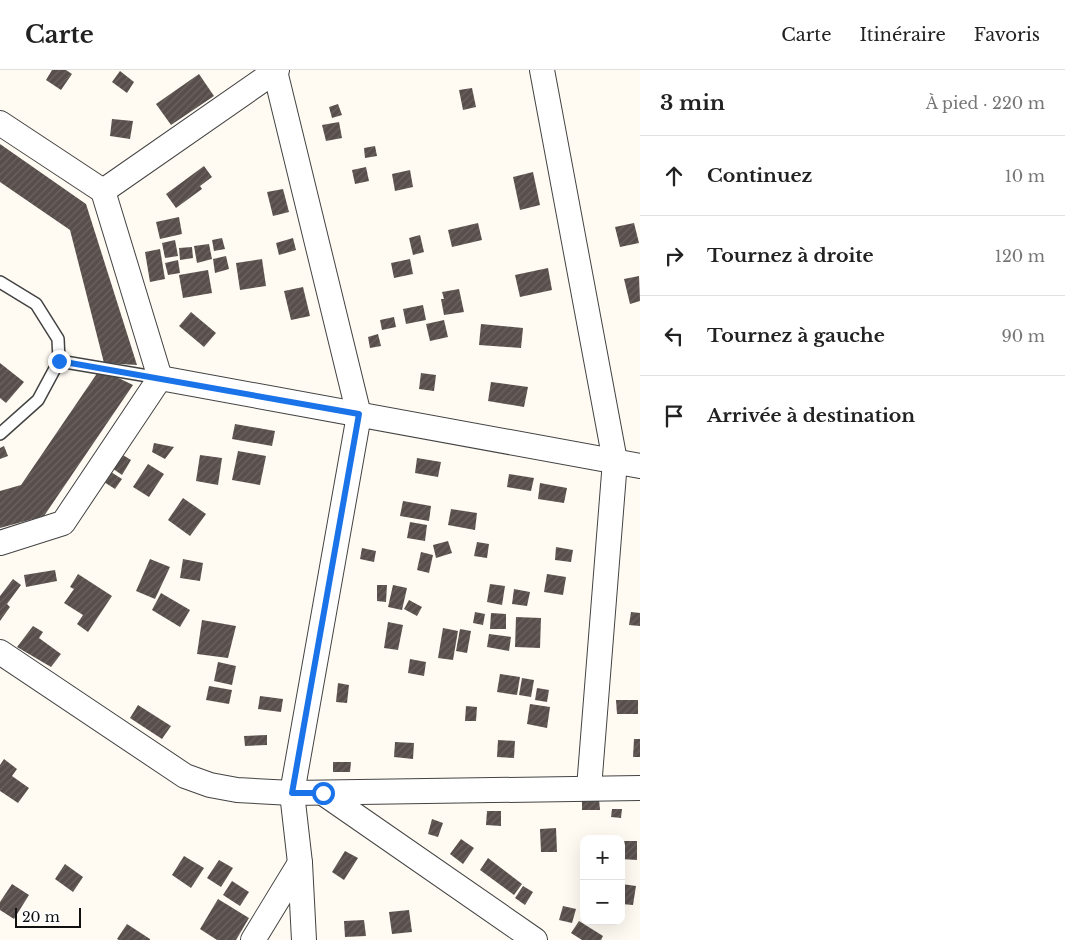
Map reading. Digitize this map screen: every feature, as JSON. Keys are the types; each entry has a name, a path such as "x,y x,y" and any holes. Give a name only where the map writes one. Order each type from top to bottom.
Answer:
{"street":[{"path":"103,191 275,70 359,414 292,793 300,863 304,940"},
{"path":"542,70 615,461 589,788"},
{"path":"0,123 103,191 160,378"},
{"path":"160,378 640,466"},
{"path":"0,543 63,523 160,378"},
{"path":"0,652 185,776 210,785 237,790 292,793 640,788"},
{"path":"323,793 535,940"},
{"path":"253,940 300,863"}],"lane":[{"path":"0,282 36,304 58,338 59,361 38,400 0,434"},
{"path":"59,361 160,378"}],"building":[{"path":"52,70 66,70 72,74 61,90 46,80"},
{"path":"120,71 134,82 127,93 112,82"},
{"path":"199,74 214,96 171,125 156,104"},
{"path":"472,88 476,107 463,110 459,90"},
{"path":"338,104 342,115 332,118 329,107"},
{"path":"112,119 133,121 130,139 110,136"},
{"path":"339,122 342,138 326,141 322,125"},
{"path":"0,144 86,204 137,365 104,363 70,230 0,182"},
{"path":"375,146 377,156 365,158 364,148"},
{"path":"204,166 212,177 200,186 202,189 176,208 166,194"},
{"path":"366,167 369,181 355,184 352,170"},
{"path":"410,170 413,187 395,191 392,174"},
{"path":"533,172 540,205 520,210 513,177"},
{"path":"283,189 289,212 273,216 267,192"},
{"path":"179,217 182,234 160,239 156,222"},
{"path":"478,223 482,240 452,247 448,230"},
{"path":"634,223 639,243 620,247 615,227"},
{"path":"420,235 424,252 413,255 409,238"},
{"path":"222,238 225,249 214,251 212,240"},
{"path":"293,238 296,250 279,255 276,243"},
{"path":"175,240 178,256 165,258 162,243"},
{"path":"209,244 212,259 197,263 194,246"},
{"path":"192,247 193,258 180,260 179,248"},
{"path":"160,249 165,279 150,282 145,252"},
{"path":"226,256 229,269 215,273 213,259"},
{"path":"262,259 266,286 240,290 236,263"},
{"path":"410,259 413,274 394,278 391,263"},
{"path":"178,260 180,273 168,275 165,263"},
{"path":"548,268 552,290 520,297 515,275"},
{"path":"208,270 212,293 183,298 179,275"},
{"path":"639,276 640,301 630,304 624,279"},
{"path":"303,287 310,316 291,320 284,291"},
{"path":"459,289 464,312 444,315 441,299 444,299 442,292"},
{"path":"423,305 426,320 406,324 403,309"},
{"path":"191,312 216,333 204,347 179,326"},
{"path":"394,317 396,327 382,330 380,320"},
{"path":"444,320 448,337 430,341 426,324"},
{"path":"481,324 523,328 521,348 479,345"},
{"path":"378,334 381,346 370,348 368,337"},
{"path":"0,363 24,382 6,403 0,398"},
{"path":"100,369 133,385 44,516 0,528 0,491 21,485"},
{"path":"421,373 436,375 434,391 419,389"},
{"path":"491,382 528,387 524,407 488,401"},
{"path":"235,424 275,431 272,446 232,439"},
{"path":"154,443 174,447 165,459 152,452"},
{"path":"4,446 8,456 0,459 0,448"},
{"path":"238,451 266,456 260,485 232,480"},
{"path":"118,452 131,460 122,475 109,466"},
{"path":"200,455 222,458 218,485 196,481"},
{"path":"417,458 441,462 438,477 415,473"},
{"path":"148,464 164,474 149,497 133,487"},
{"path":"111,472 122,479 115,489 104,482"},
{"path":"509,474 534,478 531,491 507,487"},
{"path":"540,483 567,488 564,503 538,499"},
{"path":"183,498 206,514 190,536 168,520"},
{"path":"403,501 431,506 429,521 400,516"},
{"path":"451,509 477,513 475,530 448,525"},
{"path":"410,522 427,525 425,541 407,538"},
{"path":"448,541 452,553 436,558 433,545"},
{"path":"477,542 489,544 487,558 474,556"},
{"path":"556,547 573,550 571,562 555,560"},
{"path":"362,548 376,551 374,562 360,559"},
{"path":"421,552 433,555 429,573 417,570"},
{"path":"150,559 170,567 155,599 136,591"},
{"path":"183,559 203,563 200,581 180,578"},
{"path":"55,570 57,581 26,587 24,575"},
{"path":"78,574 112,596 88,632 77,624 83,615 64,603 74,589 70,587"},
{"path":"547,574 566,577 563,595 544,592"},
{"path":"13,579 21,585 7,604 10,607 0,621 0,596"},
{"path":"490,584 505,586 502,605 487,602"},
{"path":"377,585 387,585 386,602 377,601"},
{"path":"393,585 407,588 402,610 388,607"},
{"path":"514,589 530,592 527,606 512,604"},
{"path":"161,593 190,610 180,627 152,610"},
{"path":"409,600 422,607 417,616 404,609"},
{"path":"475,612 485,614 483,625 473,623"},
{"path":"631,612 640,613 640,626 629,625"},
{"path":"491,613 506,614 506,629 490,629"},
{"path":"516,617 541,618 540,648 515,647"},
{"path":"202,620 236,626 228,658 197,654"},
{"path":"388,622 403,625 398,650 384,648"},
{"path":"33,626 43,632 39,638 61,654 51,667 17,647"},
{"path":"443,628 458,631 453,660 438,658"},
{"path":"460,629 471,631 467,653 456,651"},
{"path":"489,634 511,637 509,651 487,647"},
{"path":"410,659 426,662 424,676 408,673"},
{"path":"218,662 236,666 232,685 214,681"},
{"path":"500,674 520,677 517,695 497,692"},
{"path":"522,678 534,680 531,697 519,695"},
{"path":"338,683 349,685 347,703 336,702"},
{"path":"209,686 232,690 229,704 206,700"},
{"path":"537,688 549,690 547,702 535,700"},
{"path":"260,696 283,699 281,712 258,709"},
{"path":"616,700 638,700 638,714 617,714"},
{"path":"530,704 550,707 547,728 527,724"},
{"path":"138,705 171,726 162,739 130,718"},
{"path":"466,706 477,707 476,721 465,721"},
{"path":"267,735 267,745 245,746 244,736"},
{"path":"634,739 640,739 640,757 633,757"},
{"path":"498,740 515,741 514,758 497,757"},
{"path":"395,742 414,743 413,759 394,757"},
{"path":"4,759 17,769 12,776 29,788 18,803 0,791 0,765"},
{"path":"333,762 351,762 350,772 333,772"},
{"path":"582,799 599,799 600,810 582,810"},
{"path":"612,809 622,809 621,818 611,817"},
{"path":"487,811 501,811 501,826 486,825"},
{"path":"432,819 443,823 438,837 428,834"},
{"path":"556,828 557,852 541,852 540,829"},
{"path":"461,839 474,848 463,864 450,854"},
{"path":"625,841 637,841 637,860 625,859"},
{"path":"345,851 358,858 344,880 332,872"},
{"path":"184,856 204,868 191,888 172,875"},
{"path":"488,858 522,884 514,895 480,870"},
{"path":"219,860 233,868 221,887 207,878"},
{"path":"65,864 83,877 73,892 55,879"},
{"path":"232,881 249,892 240,906 223,895"},
{"path":"12,884 29,895 14,919 0,910 0,902"},
{"path":"625,884 636,886 633,905 625,904"},
{"path":"523,886 533,892 525,905 515,898"},
{"path":"218,899 249,918 236,940 217,940 200,929"},
{"path":"563,906 576,909 572,923 559,920"},
{"path":"409,910 412,932 392,934 389,912"},
{"path":"364,920 366,936 345,937 344,921"},
{"path":"579,921 580,925 585,925 603,936 601,940 582,940 571,933"},
{"path":"127,924 150,939 150,940 117,939"}],"route":[{"path":"59,361 359,414 292,793 323,793"}]}
